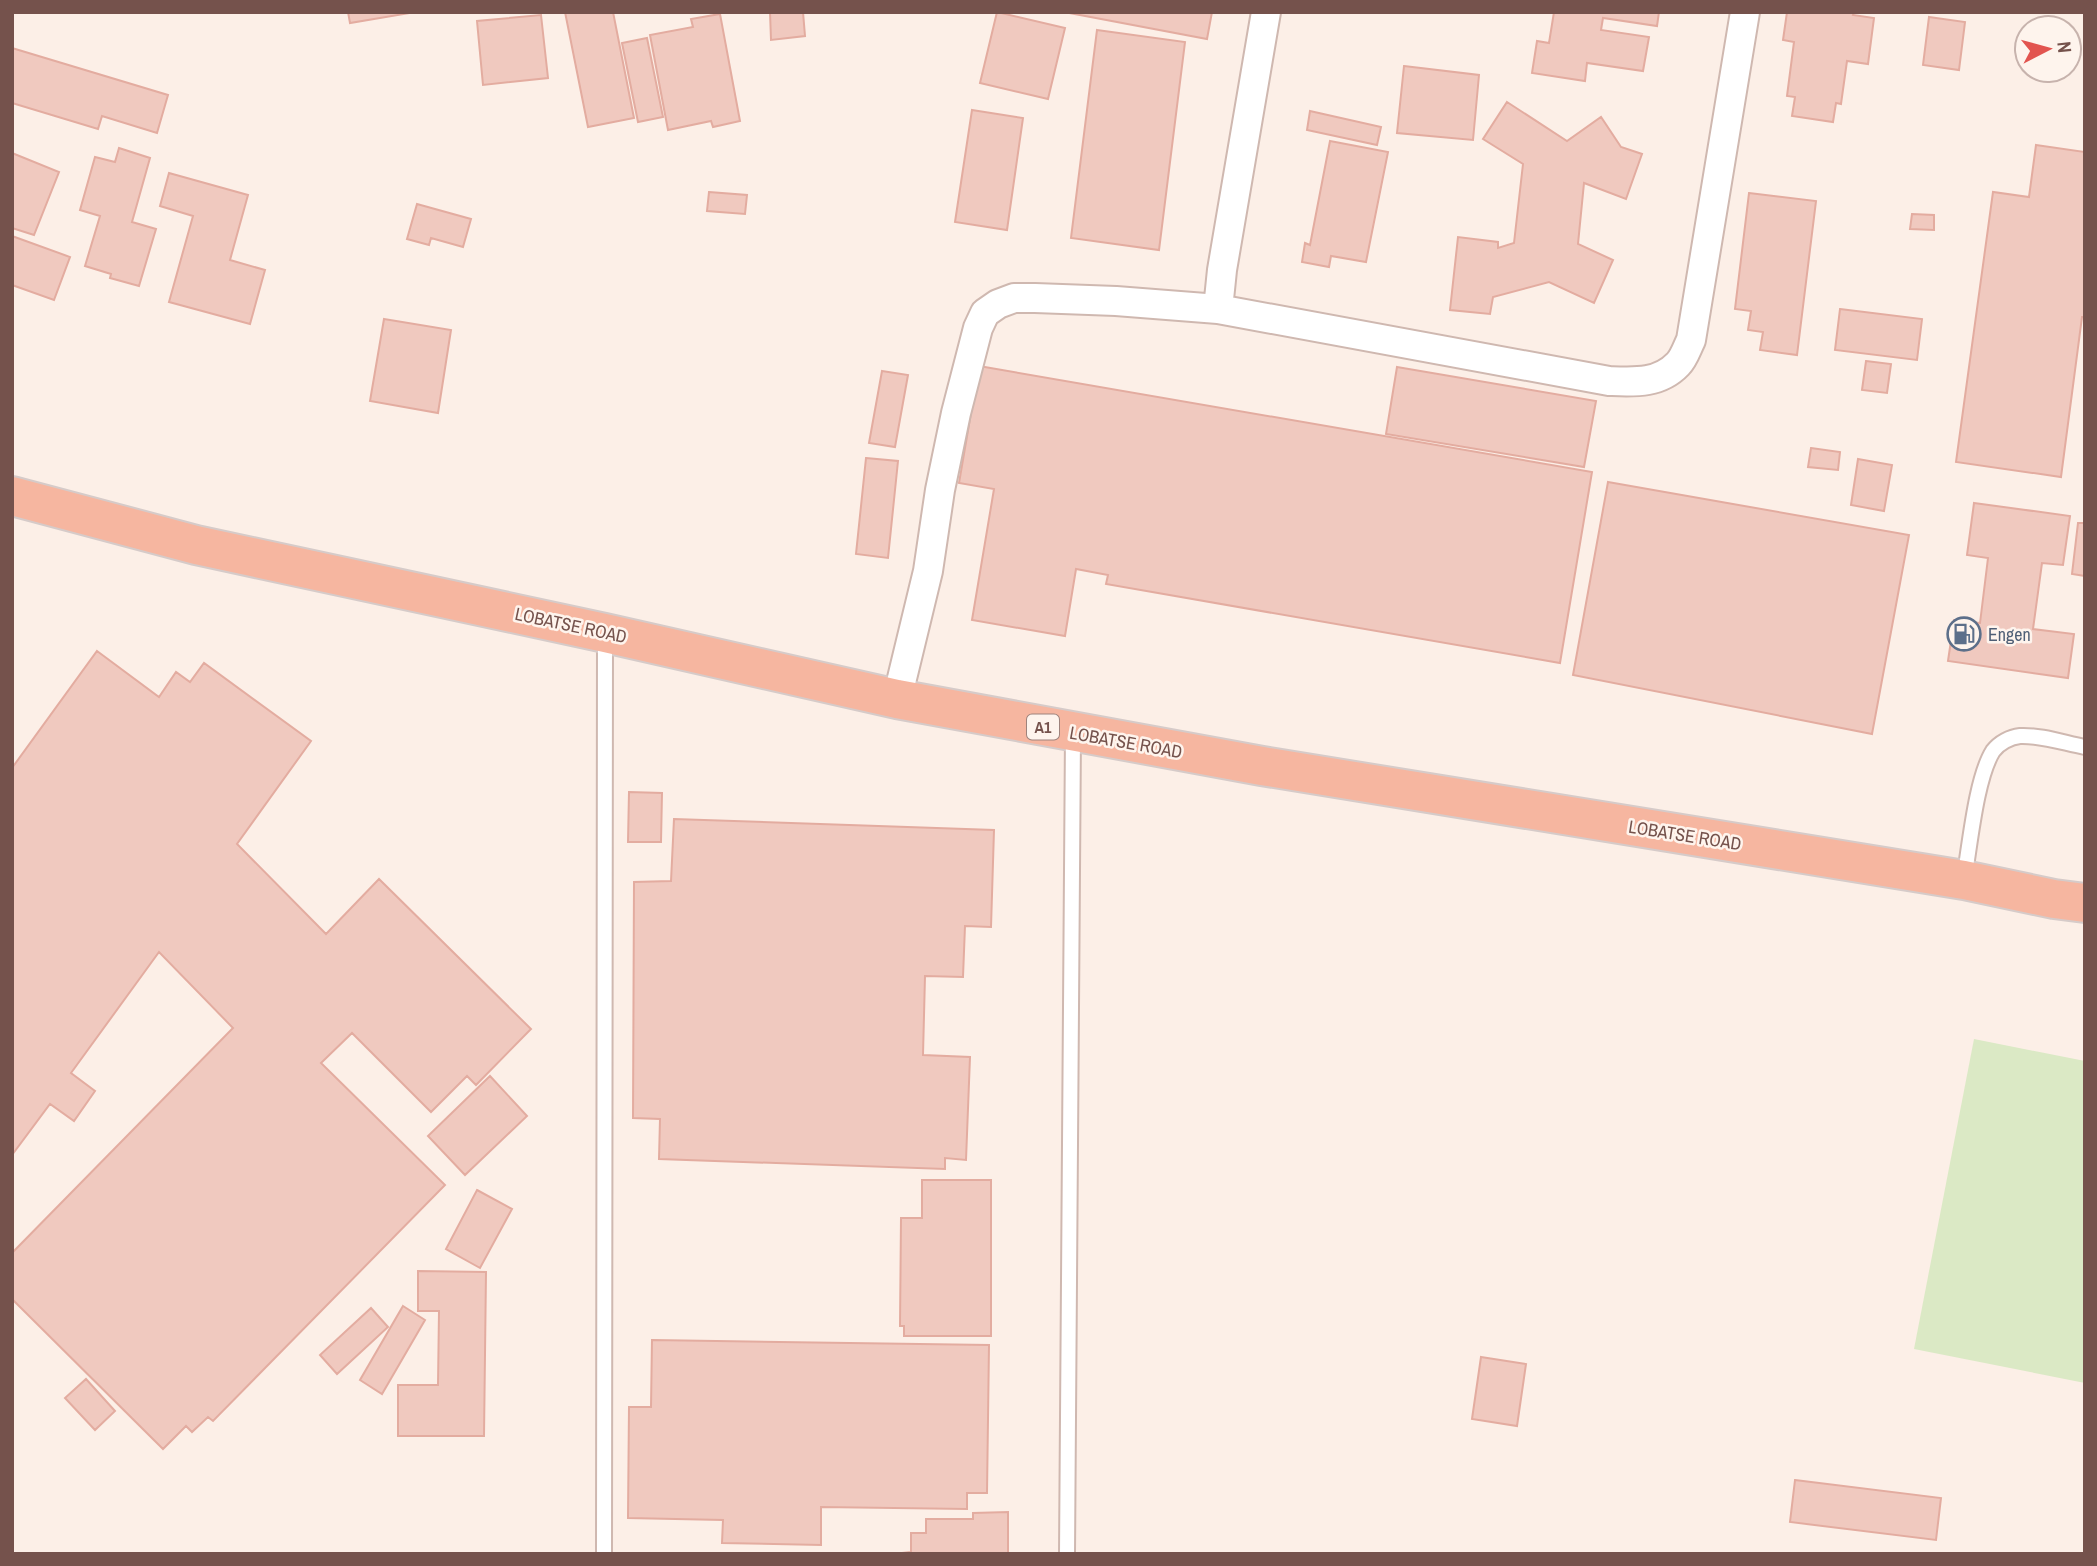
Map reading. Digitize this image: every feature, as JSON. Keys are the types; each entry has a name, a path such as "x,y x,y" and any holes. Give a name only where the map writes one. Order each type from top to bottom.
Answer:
{"highway":[{"name":"LOBATSE ROAD","path":"12,496 195,545 897,699 1262,766 1964,880 2085,903"}],"street":[{"path":"1218,309 1222,270 1266,12"},
{"path":"897,699 928,571 940,490 956,413 978,328 985,313 1014,298 1116,301 1218,309 1609,381 1636,382 1662,377 1679,363 1691,340 1745,12"}],"lane":[{"path":"604,1554 605,633"},
{"path":"1067,1554 1073,733"},
{"path":"1964,880 1983,771 1994,749 2007,739 2020,736 2085,747"}],"green space":[{"path":"1974,1039 2085,1061 2085,1383 1914,1349"}],"building":[{"path":"348,12 410,12 410,13 350,23"},
{"path":"565,12 613,12 634,118 588,127"},
{"path":"770,12 803,12 805,36 771,40"},
{"path":"997,12 1065,28 1048,99 980,83"},
{"path":"1064,12 1212,12 1207,39"},
{"path":"1554,12 1659,12 1657,26 1603,18 1601,30 1649,37 1643,71 1587,63 1585,81 1532,73 1537,41 1549,43"},
{"path":"1787,12 1854,12 1853,15 1874,18 1868,64 1847,61 1841,104 1836,103 1833,122 1792,116 1795,97 1787,96 1794,42 1783,40"},
{"path":"720,14 740,121 713,127 711,121 668,130 650,35 693,27 691,19"},
{"path":"541,15 548,78 483,85 477,21"},
{"path":"1929,17 1965,22 1959,70 1923,65"},
{"path":"1097,30 1185,42 1159,250 1071,238"},
{"path":"647,38 663,117 638,122 622,43"},
{"path":"12,48 168,95 157,133 102,116 98,129 12,103"},
{"path":"1404,66 1479,75 1473,140 1397,133"},
{"path":"1507,102 1567,141 1601,117 1621,147 1642,154 1626,199 1584,183 1578,244 1613,260 1594,303 1549,282 1493,297 1490,314 1450,310 1458,237 1498,242 1498,248 1514,243 1523,164 1483,139"},
{"path":"972,110 1023,118 1007,230 955,222"},
{"path":"1310,111 1381,127 1377,145 1307,130"},
{"path":"1330,141 1388,152 1366,262 1331,256 1329,267 1302,262 1305,243 1310,245"},
{"path":"2036,145 2085,152 2085,317 2082,317 2061,477 1956,462 1993,192 2029,197"},
{"path":"119,148 150,158 132,222 156,229 139,286 110,278 111,274 85,266 100,216 80,210 95,157 115,162"},
{"path":"12,153 59,172 34,235 12,228"},
{"path":"169,173 248,195 230,260 265,270 250,324 169,302 193,216 160,206"},
{"path":"709,192 747,195 745,214 707,211"},
{"path":"1749,193 1816,201 1797,355 1760,350 1763,332 1748,330 1751,311 1735,309"},
{"path":"417,204 471,219 463,247 431,238 429,245 407,239"},
{"path":"1912,214 1934,215 1934,230 1910,229"},
{"path":"12,236 70,257 54,300 12,285"},
{"path":"1840,309 1922,319 1917,360 1835,350"},
{"path":"384,319 451,330 438,413 370,401"},
{"path":"1866,361 1891,364 1887,393 1862,390"},
{"path":"979,366 1592,472 1560,663 1106,584 1108,575 1076,569 1065,636 972,620 994,489 959,483"},
{"path":"1397,367 1596,401 1584,467 1386,434"},
{"path":"882,371 908,375 895,447 869,443"},
{"path":"1811,448 1840,452 1838,470 1808,467"},
{"path":"866,458 898,461 888,558 856,554"},
{"path":"1858,459 1892,465 1884,511 1851,505"},
{"path":"1608,482 1909,535 1872,734 1573,675"},
{"path":"1974,503 2070,516 2063,565 2042,563 2033,629 2074,634 2068,678 1948,661 1954,620 1980,623 1988,558 1967,555"},
{"path":"2078,523 2085,523 2085,576 2072,574"},
{"path":"97,651 159,697 176,672 190,682 204,663 311,741 237,844 326,934 379,879 531,1029 476,1085 467,1076 431,1112 352,1033 321,1063 445,1185 213,1421 208,1417 192,1432 186,1426 163,1449 12,1299 12,1253 233,1028 159,952 71,1073 95,1091 74,1121 50,1104 12,1155 12,768"},
{"path":"629,792 662,793 661,842 628,842"},
{"path":"674,819 994,830 991,927 965,926 963,977 925,976 923,1055 970,1057 966,1160 945,1158 945,1169 659,1159 660,1119 633,1118 634,882 671,881"},
{"path":"490,1076 527,1116 465,1175 428,1136"},
{"path":"922,1180 991,1180 991,1336 904,1336 904,1326 900,1326 901,1218 922,1218"},
{"path":"477,1190 512,1209 480,1268 446,1249"},
{"path":"418,1271 486,1272 484,1436 398,1436 398,1385 438,1385 439,1311 418,1311"},
{"path":"403,1306 425,1320 382,1394 360,1380"},
{"path":"371,1308 388,1327 337,1374 320,1355"},
{"path":"652,1340 989,1345 987,1493 967,1493 967,1509 821,1507 821,1545 722,1543 723,1520 628,1518 629,1407 651,1407"},
{"path":"1481,1357 1526,1364 1517,1426 1472,1419"},
{"path":"86,1379 115,1411 95,1430 65,1398"},
{"path":"1795,1480 1941,1498 1936,1540 1790,1522"},
{"path":"1008,1512 1008,1554 893,1554 911,1552 911,1533 926,1533 926,1519 973,1519 973,1513"}],"place":[{"name":"Engen","path":"1964,634"}]}
